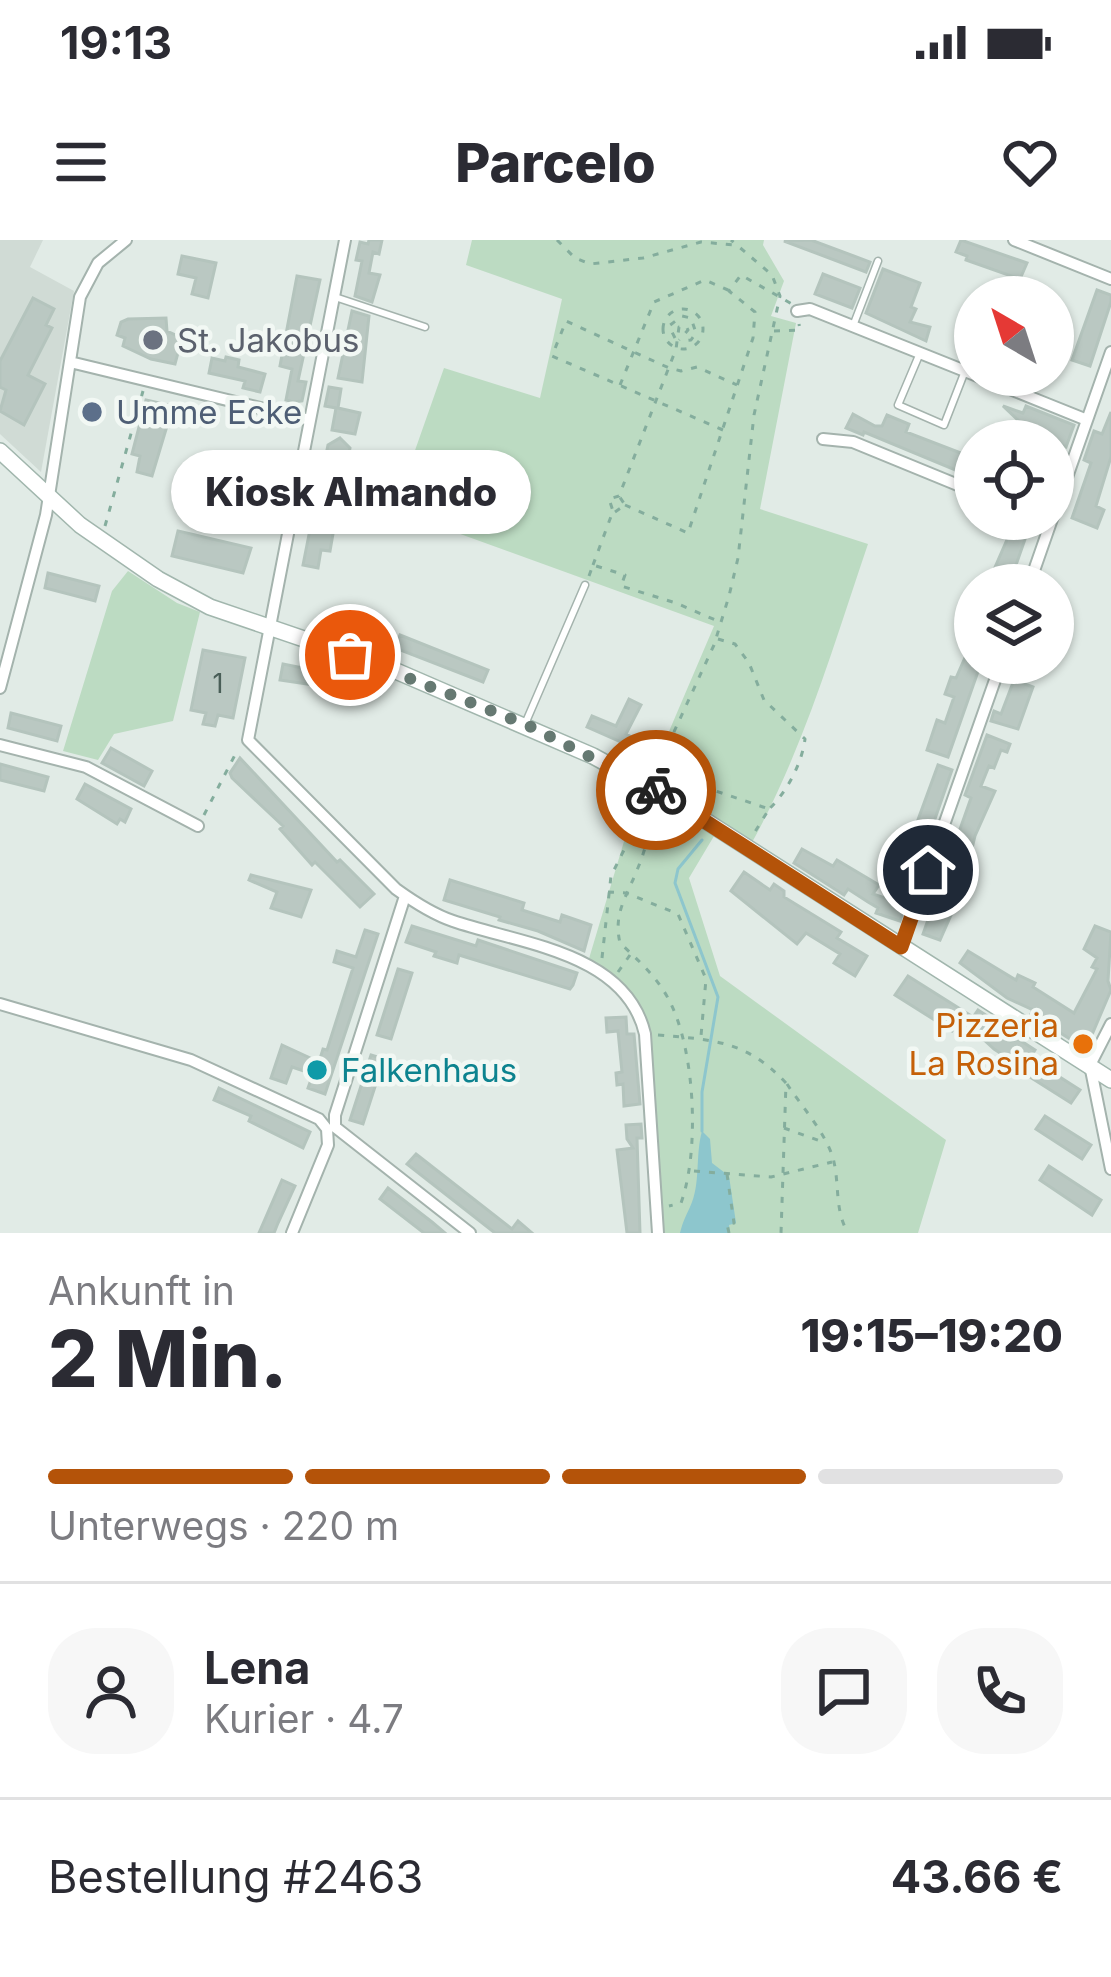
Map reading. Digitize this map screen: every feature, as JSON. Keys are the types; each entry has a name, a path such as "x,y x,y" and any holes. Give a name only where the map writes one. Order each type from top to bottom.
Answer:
{"street":[{"path":"0,688 49,498 84,284 104,251 126,240"},
{"path":"345,240 248,740 405,896 452,921 600,971 632,1001 645,1034 658,1233"},
{"path":"1014,240 1111,278"},
{"path":"797,311 810,309 954,367"},
{"path":"1074,454 1111,352"},
{"path":"70,362 310,420"},
{"path":"1027,396 1087,420"},
{"path":"823,439 853,442 954,483"},
{"path":"0,451 49,498 158,579 210,607 389,668 525,724 655,789 1111,1080"},
{"path":"901,947 994,684"},
{"path":"0,745 86,767 198,826"},
{"path":"292,1233 328,1144 405,896"},
{"path":"0,1004 212,1069 319,1119 470,1233"},
{"path":"1111,1024 1090,1065 1111,1169"}],"lane":[{"path":"853,326 878,261"},
{"path":"334,297 424,327"},
{"path":"920,353 898,405 944,424 960,396"},
{"path":"525,724 586,585"}],"path":[{"path":"557,240 575,258 590,264 643,258 701,242 733,243 772,275 783,297 754,415 738,558 721,623 660,764 619,907 620,943 663,990 684,1038 691,1111 690,1171 681,1203 657,1208"},
{"path":"678,248 685,240"},
{"path":"729,291 741,275 783,297"},
{"path":"619,496 625,505 688,532 739,386 756,316 753,308 705,280 654,302 620,386"},
{"path":"687,309 699,316 703,334 689,349 676,349 666,340 664,320 674,310 687,309"},
{"path":"772,331 800,330 797,311"},
{"path":"682,316 691,318 696,333 691,340 679,340 669,326 682,316"},
{"path":"724,430 552,356 566,321 669,368 697,368 739,386"},
{"path":"619,496 679,340"},
{"path":"99,538 109,519 146,380"},
{"path":"586,585 613,512 609,499 619,496"},
{"path":"613,512 625,505"},
{"path":"593,565 625,575 621,586 721,623"},
{"path":"716,639 735,644 749,663 764,700 805,739 799,764 745,846"},
{"path":"198,826 238,749 248,740"},
{"path":"660,764 707,788 769,809"},
{"path":"600,971 608,892 616,865 655,789"},
{"path":"608,892 626,893 678,914 706,979 700,1040"},
{"path":"613,980 631,953"},
{"path":"645,1034 713,1042 759,1056 786,1083 827,1144 834,1162 839,1218 848,1233"},
{"path":"782,1233 786,1083"},
{"path":"784,1128 827,1144"},
{"path":"690,1171 784,1175 834,1162"},
{"path":"729,1172 734,1222 727,1224 729,1233"}],"shaded area":[{"path":"0,240 43,240 30,267 74,291 41,472 0,434"}],"green space":[{"path":"472,240 764,240 784,281 771,316 796,323 760,509 868,544 801,736 750,846 647,783 714,626 394,510 444,368 540,398 562,299 466,265"},
{"path":"128,571 200,612 173,721 114,734 98,760 63,751 112,591"},
{"path":"650,789 717,831 689,878 720,976 946,1140 918,1233 662,1233 641,1012 625,988 588,962 625,838"}],"water":[{"path":"702,1131 710,1139 712,1163 729,1176 736,1223 729,1225 730,1233 680,1233 696,1189"}],"building":[{"path":"382,240 379,254 373,252 369,273 380,275 372,302 355,296 362,261 356,260 360,242 368,244"},
{"path":"811,240 870,262 866,272 784,241"},
{"path":"961,240 1027,263 1021,276 1011,276 956,252"},
{"path":"182,256 216,263 208,298 192,294 196,278 178,274"},
{"path":"883,269 920,283 910,322 930,327 926,341 866,313"},
{"path":"823,274 860,288 852,308 815,294"},
{"path":"297,276 320,280 298,381 306,382 302,401 293,402 286,400 292,369 280,366"},
{"path":"1097,290 1111,295 1090,366 1074,361"},
{"path":"33,298 54,309 46,325 52,328 28,375 45,384 24,425 0,411 6,390 0,387 0,361"},
{"path":"352,311 369,316 362,382 338,378"},
{"name":"St. Jakobus","path":"166,318 167,331 182,338 175,364 123,346 125,338 117,335 121,322 128,319"},
{"path":"226,357 239,360 238,367 265,374 260,392 243,388 245,381 209,373 212,358 225,361"},
{"path":"329,387 341,389 338,408 360,413 355,434 332,430 336,408 325,406"},
{"path":"146,400 173,406 152,476 137,472 140,456 132,454"},
{"path":"1003,406 1023,413 1026,406 1061,420 1018,420"},
{"path":"1111,412 1111,457 1096,506 1104,510 1097,528 1074,519 1074,512 1091,463 1084,460 1094,431 1102,434"},
{"path":"853,414 875,426 882,426 887,415 909,424 906,432 954,450 954,469 864,432 846,428"},
{"path":"340,438 350,448 345,472 339,474 342,485 334,490 321,479 328,445"},
{"path":"317,494 339,499 330,551 321,550 318,568 303,565"},
{"path":"178,531 251,548 243,573 172,556"},
{"path":"1007,540 1025,540 1016,564 996,564"},
{"path":"48,573 99,586 95,601 45,588"},
{"path":"400,635 488,670 483,682 395,648"},
{"path":"203,650 245,658 233,718 218,715 215,726 203,724 206,713 191,710"},
{"path":"283,664 337,675 334,688 280,680"},
{"path":"951,677 954,684 974,684 948,757 927,750 937,720 945,723 954,697 945,694"},
{"path":"1012,684 1033,687 1018,729 991,721 994,711 1001,714"},
{"path":"629,699 641,705 626,734 652,748 646,760 621,746 623,743 587,727 592,716 616,726"},
{"path":"11,713 61,726 57,741 8,728"},
{"path":"987,735 1010,744 1007,752 1001,750 994,768 989,766 981,786 995,791 940,940 923,934 971,798 965,795"},
{"path":"111,748 152,771 144,786 102,763"},
{"path":"240,758 337,862 374,894 360,907 315,862 312,865 280,829 283,826 232,778 230,773"},
{"path":"0,764 48,777 44,791 0,780"},
{"path":"938,765 952,770 912,885 893,878"},
{"path":"85,784 131,809 125,822 120,819 117,824 77,799"},
{"path":"802,849 833,866 837,860 879,885 873,894 905,905 900,921 876,913 878,908 848,889 844,895 794,863"},
{"path":"744,872 770,890 774,884 784,891 784,897 841,932 837,938 867,956 855,976 834,963 840,954 806,933 797,944 731,891"},
{"path":"251,875 311,890 301,917 271,908 277,892 249,880"},
{"path":"450,880 524,903 522,910 560,922 562,915 591,925 584,951 444,900"},
{"path":"412,926 476,946 478,940 577,973 570,989 459,955 457,963 406,942"},
{"path":"1095,926 1111,932 1111,990 1088,1044 1081,1046 960,963 968,951 1016,980 1018,975 1035,983 1033,987 1074,1013 1097,969 1092,967 1097,958 1084,949"},
{"path":"365,930 378,934 325,1094 308,1088 313,1074 292,1067 286,1083 271,1078 282,1045 319,1062 323,1049 327,1050 353,968 334,962 337,951 356,957"},
{"path":"398,969 412,973 391,1039 377,1035"},
{"path":"908,976 973,1017 978,1010 1009,1030 1011,1041 1018,1039 1035,1050 1030,1058 1080,1090 1071,1103 1030,1077 983,1039 985,1035 960,1019 952,1031 895,995"},
{"path":"626,1017 627,1034 634,1034 640,1104 624,1106 623,1084 617,1085 616,1073 622,1072 618,1031 607,1032 606,1018"},
{"path":"371,1055 384,1059 363,1124 350,1120"},
{"path":"219,1088 310,1132 303,1148 214,1100"},
{"path":"1045,1116 1091,1145 1082,1159 1036,1129"},
{"path":"641,1124 642,1138 637,1138 640,1233 627,1233 617,1150 633,1148 626,1125"},
{"path":"416,1154 512,1229 518,1221 532,1233 495,1233 407,1164"},
{"path":"1049,1166 1101,1200 1092,1215 1040,1180"},
{"path":"282,1180 295,1186 274,1233 259,1233"},
{"path":"388,1188 445,1233 424,1233 380,1199"}],"waterway":[{"path":"702,840 678,869 675,883 718,997 702,1092 702,1131"}],"way so far":[{"path":"350,655 525,724 656,790"}],"place":[{"name":"St. Jakobus","path":"153,340"},
{"name":"Umme Ecke","path":"92,412"},
{"name":"Kiosk Almando","path":"350,655"},
{"name":"Pizzeria La Rosina","path":"1083,1044"},
{"name":"Falkenhaus","path":"317,1070"}],"route":[{"path":"656,790 901,947 928,870"}]}
